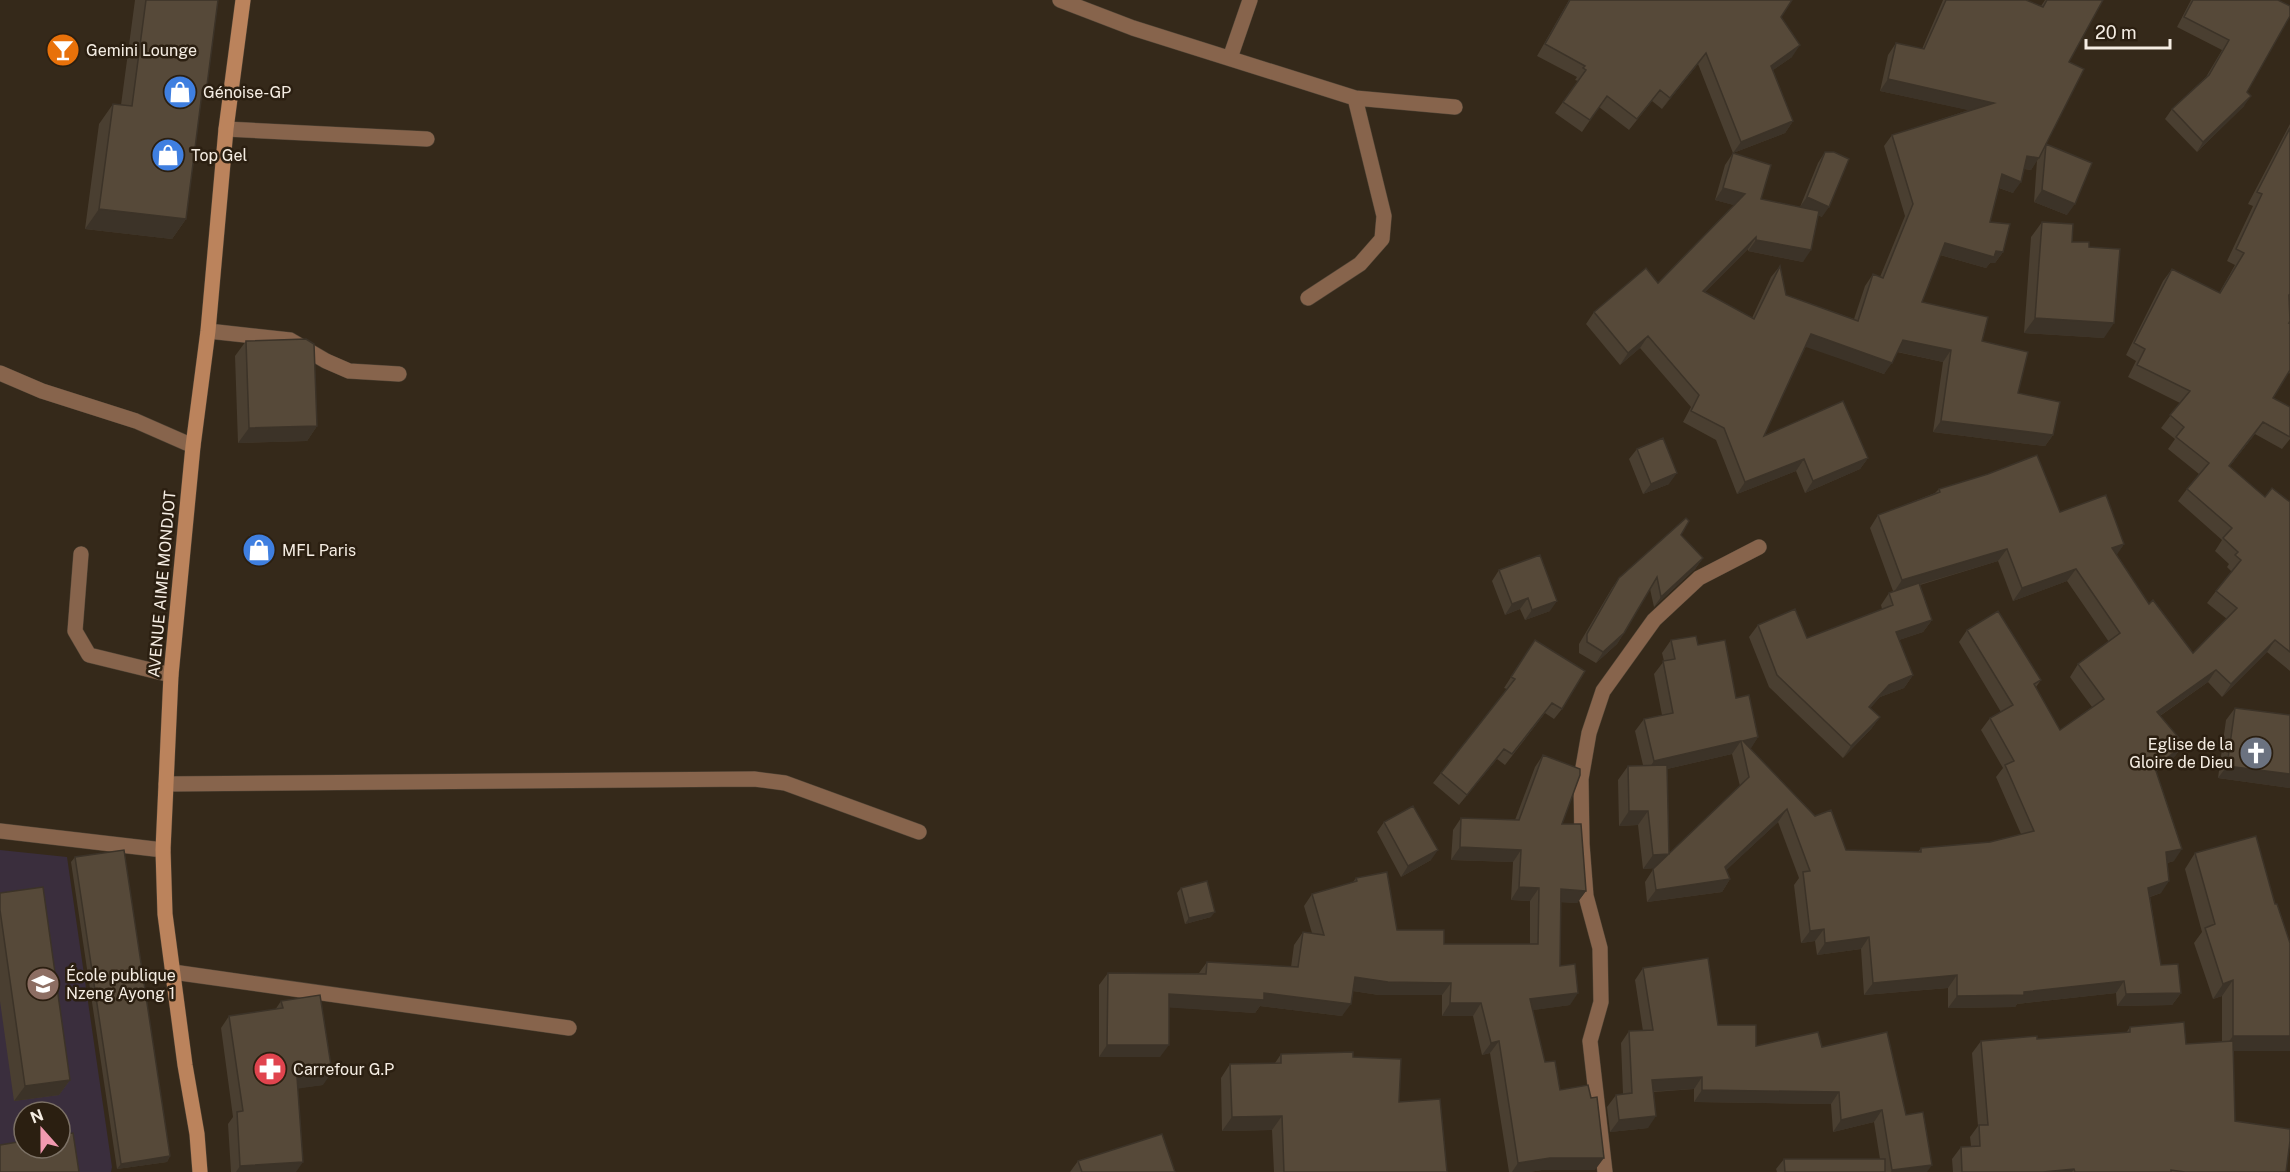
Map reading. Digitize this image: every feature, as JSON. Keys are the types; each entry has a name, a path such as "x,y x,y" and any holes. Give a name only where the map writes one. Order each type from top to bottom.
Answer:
{"main road":[{"name":"AVENUE AIME MONDJOT","path":"200,1172 197,1134 165,914 163,850 171,675 192,446 208,331 226,129 243,0"}],"street":[{"path":"1060,0 1133,28 1355,98 1455,107"},
{"path":"1230,58 1250,0"},
{"path":"1308,298 1360,264 1382,239 1384,216 1355,98"},
{"path":"226,129 427,139"},
{"path":"208,331 290,340 326,361 349,371 399,374"},
{"path":"0,373 42,391 135,421 192,446"},
{"path":"1605,1172 1590,1041 1601,1002 1600,948 1586,896 1582,844 1581,779 1589,733 1603,691 1654,620 1699,578 1759,547"},
{"path":"81,554 75,631 89,656 171,675"},
{"path":"166,784 754,779 785,783 919,832"},
{"path":"0,831 163,850"},
{"path":"173,972 569,1028"}],"shaded area":[{"name":"École publique Nzeng Ayong 1","path":"0,850 67,857 111,1172 0,1172"}],"building":[{"path":"146,0 218,0 206,93 202,93 186,219 99,209 113,104 132,106"},
{"path":"1570,0 1792,0 1781,17 1800,45 1771,66 1793,121 1741,142 1706,53 1670,98 1660,90 1637,119 1607,96 1590,120 1563,102 1586,70 1583,68 1585,66 1545,44"},
{"path":"1946,0 2026,0 2043,7 2047,0 2103,0 2069,62 2084,69 2039,158 2027,156 2021,182 2002,174 1990,222 2010,224 2003,252 1996,251 1994,257 1945,243 1922,302 1988,317 1982,341 2028,352 2018,393 2060,402 2053,435 1941,421 1951,350 1903,340 1892,363 1811,334 1764,436 1843,401 1868,458 1813,481 1804,459 1745,482 1724,428 1691,411 1699,395 1648,336 1628,353 1594,312 1646,268 1658,283 1745,194 1723,188 1733,153 1771,165 1761,199 1819,211 1811,250 1756,240 1756,237 1703,291 1754,319 1780,266 1786,295 1858,321 1873,274 1883,278 1913,204 1892,135 1994,103 1888,79 1896,43 1924,49"},
{"path":"2193,0 2278,0 2290,6 2290,16 2247,92 2251,96 2203,142 2172,109 2209,75 2229,40 2184,17"},
{"path":"2290,128 2290,370 2273,398 2290,407 2290,437 2263,422 2229,466 2265,497 2272,488 2290,502 2290,652 2275,640 2231,684 2216,670 2157,712 2184,744 2155,768 2182,849 2166,852 2169,881 2148,888 2161,965 2178,964 2181,993 2126,994 2124,981 2024,992 2024,995 1957,996 1957,975 1873,983 1869,937 1825,943 1824,929 1810,931 1803,872 1810,871 1787,809 1725,867 1730,879 1656,890 1653,869 1749,777 1741,741 1654,761 1644,719 1673,713 1663,661 1675,659 1671,640 1696,636 1698,645 1725,640 1736,698 1749,695 1758,737 1743,741 1815,816 1831,810 1846,850 1921,852 1921,848 1990,842 2034,831 2005,765 2014,761 1990,718 2013,705 1967,630 1998,611 2041,680 2034,684 2060,730 2104,699 2078,664 2120,633 2076,569 2022,588 2007,549 1902,580 1878,515 1940,492 1939,489 1988,474 2037,455 2060,512 2106,495 2124,544 2112,548 2149,604 2153,600 2193,653 2237,608 2216,591 2241,560 2235,555 2238,552 2223,538 2232,528 2187,489 2209,463 2176,437 2184,427 2170,415 2190,391 2137,365 2145,349 2134,343 2172,269 2220,293 2244,253 2236,249 2262,194 2257,192"},
{"path":"2046,144 2092,163 2075,204 2042,190"},
{"path":"1825,152 1834,152 1849,159 1829,207 1807,197"},
{"path":"2042,222 2073,224 2072,242 2089,242 2089,247 2120,249 2114,323 2035,318"},
{"path":"306,339 314,344 317,426 249,428 246,341"},
{"path":"1663,438 1677,473 1651,484 1637,449"},
{"path":"1686,518 1689,521 1681,535 1703,558 1661,597 1657,577 1624,633 1603,652 1587,642 1587,634 1619,578"},
{"path":"1540,555 1557,601 1532,610 1528,598 1512,604 1499,570"},
{"path":"1919,583 1932,620 1896,632 1913,675 1889,685 1869,707 1880,717 1851,746 1777,675 1758,625 1795,609 1807,638 1893,605 1889,593"},
{"path":"1535,640 1585,671 1562,709 1552,703 1512,754 1504,749 1467,795 1441,773 1515,679 1511,677"},
{"name":"Eglise de la Gloire de Dieu","path":"2235,708 2290,715 2290,774 2227,766"},
{"path":"1543,755 1580,769 1580,775 1562,824 1581,824 1586,891 1561,889 1560,966 1575,964 1578,993 1530,999 1545,1062 1555,1061 1560,1090 1588,1085 1591,1098 1597,1097 1604,1158 1550,1158 1518,1163 1499,1041 1491,1043 1481,1003 1450,1003 1451,983 1388,982 1355,977 1351,1004 1264,993 1264,1000 1169,994 1169,1045 1107,1045 1108,973 1206,974 1207,962 1298,967 1303,932 1324,935 1312,894 1357,881 1356,878 1387,872 1397,930 1444,930 1444,944 1538,944 1539,888 1519,887 1521,850 1460,847 1461,818 1519,820"},
{"path":"1667,765 1669,854 1653,855 1648,811 1629,811 1628,766"},
{"path":"1413,806 1438,850 1408,866 1384,822"},
{"path":"2256,836 2275,904 2277,904 2290,943 2290,1036 2233,1036 2233,980 2223,984 2205,928 2215,924 2195,853"},
{"path":"124,850 170,1156 121,1164 75,857"},
{"path":"1207,881 1215,912 1189,918 1181,888"},
{"path":"43,887 70,1080 25,1086 0,910 0,893"},
{"path":"1708,958 1718,1025 1756,1025 1756,1046 1818,1032 1822,1047 1887,1032 1906,1115 1923,1112 1932,1165 1892,1170 1882,1110 1841,1120 1839,1092 1702,1090 1702,1077 1652,1080 1656,1116 1619,1120 1616,1095 1632,1093 1629,1031 1653,1030 1643,968"},
{"path":"320,995 332,1072 297,1077 303,1162 240,1166 237,1112 243,1111 229,1016 283,1008 281,1001"},
{"path":"2184,1022 2186,1044 2233,1041 2235,1121 2290,1129 2286,1172 2171,1170 2171,1172 2075,1172 2074,1169 2043,1172 1962,1172 1961,1147 1980,1146 1979,1125 1988,1125 1981,1041 2130,1032 2130,1027"},
{"path":"1353,1052 1353,1057 1401,1059 1399,1102 1440,1099 1447,1172 1284,1172 1282,1116 1232,1117 1230,1064 1281,1063 1281,1054"},
{"path":"72,1133 79,1172 0,1172 0,1145 12,1143 12,1160 72,1160"},
{"path":"1162,1134 1175,1172 1082,1172 1078,1161"},
{"path":"1784,1159 1885,1159 1885,1172 1785,1172"}],"place":[{"name":"Gemini Lounge","path":"63,50"},
{"name":"Génoise-GP","path":"180,92"},
{"name":"Top Gel","path":"168,155"},
{"name":"MFL Paris","path":"259,550"},
{"name":"Eglise de la Gloire de Dieu","path":"2256,753"},
{"name":"École publique Nzeng Ayong 1","path":"43,984"},
{"name":"Carrefour G.P","path":"270,1069"}]}
